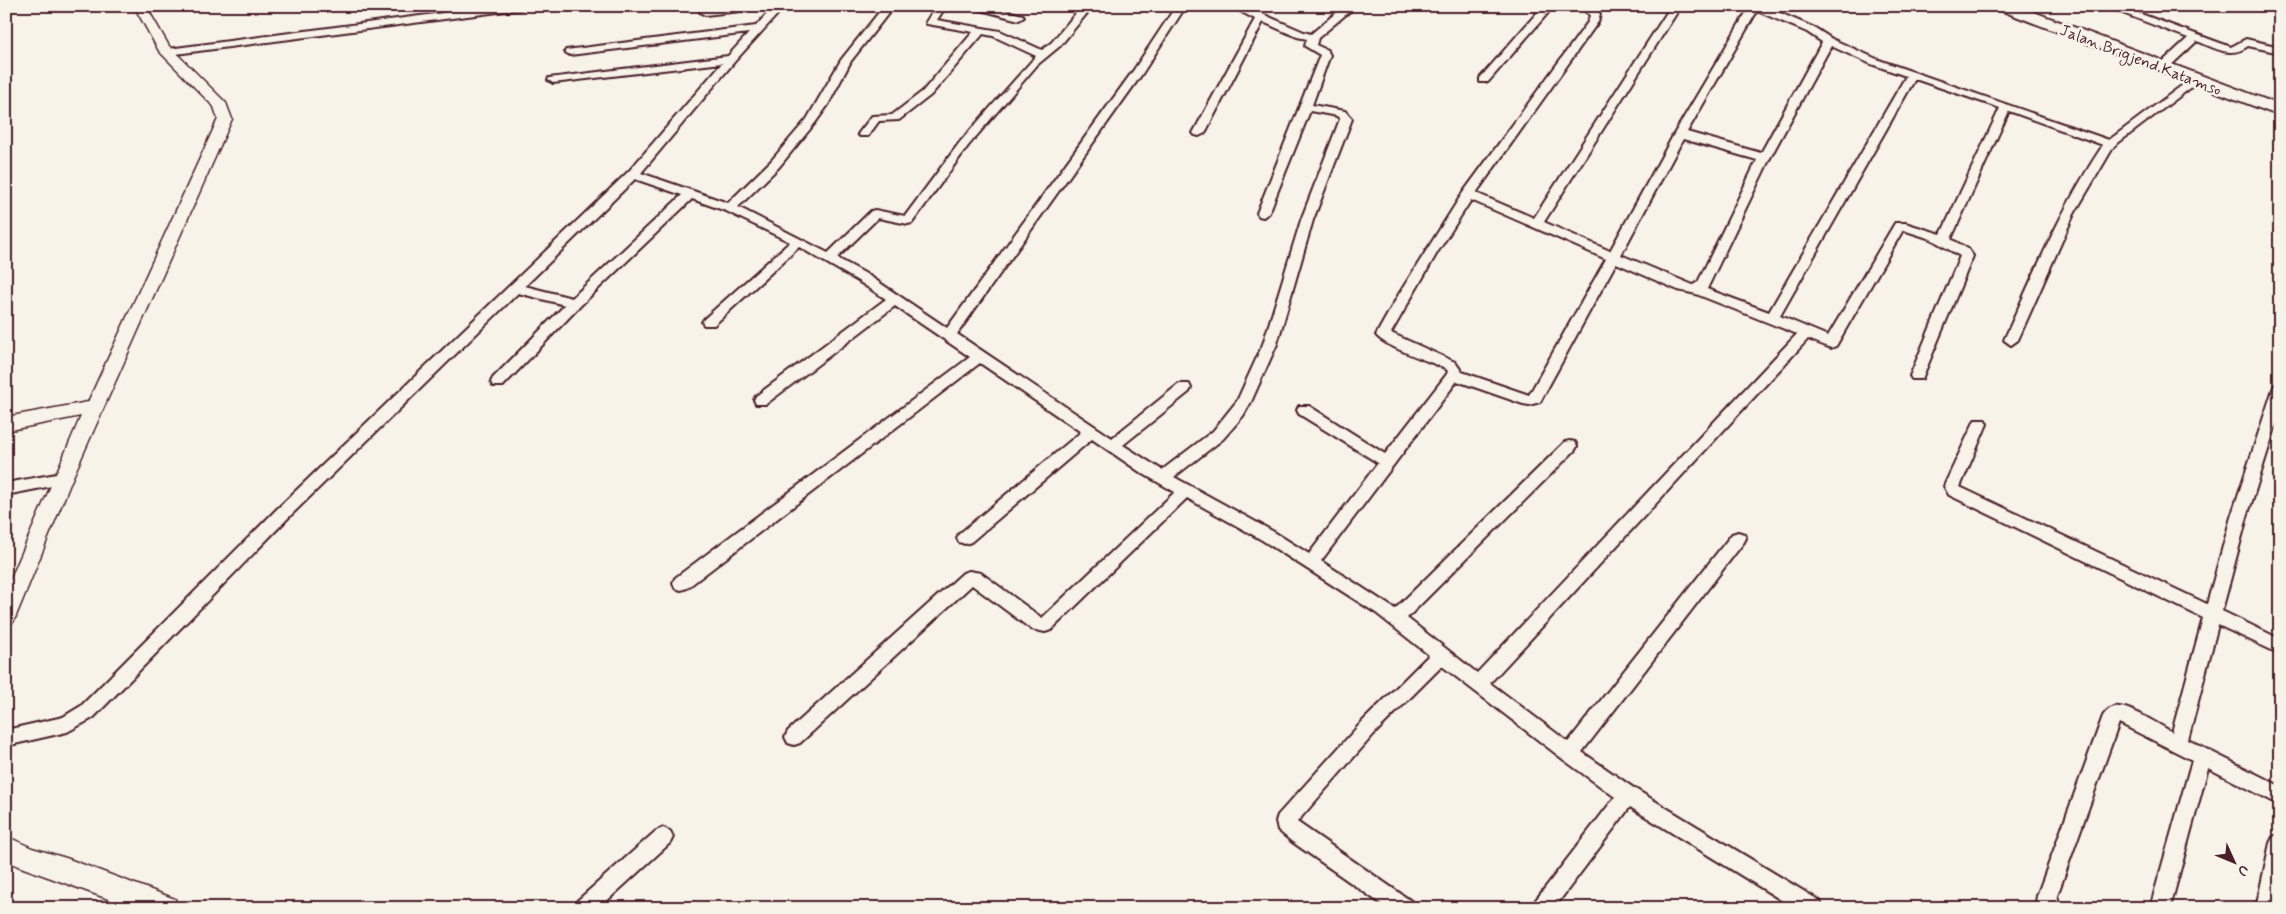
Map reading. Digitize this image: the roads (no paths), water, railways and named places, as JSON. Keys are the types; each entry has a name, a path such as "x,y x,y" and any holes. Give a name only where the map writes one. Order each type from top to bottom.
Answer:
{"main road":[{"name":"Jalan Brigjend Katamso","path":"2014,8 2280,111"}],"street":[{"path":"6,616 62,480 223,128 225,119 221,106 168,52 140,6"},
{"path":"168,52 521,6"},
{"path":"706,12 759,6"},
{"path":"6,738 67,724 86,712 282,514 633,174 780,6"},
{"path":"730,208 775,164 811,122 846,60 889,6"},
{"path":"941,6 931,22 981,30 1007,37 1043,55"},
{"path":"970,6 1019,17"},
{"path":"830,258 876,214 908,220 964,144 1033,63 1056,44 1088,6"},
{"path":"949,335 1138,72 1181,6"},
{"path":"1235,6 1300,35 1313,37"},
{"path":"1263,213 1325,55 1310,46 1313,37 1351,6"},
{"path":"1484,80 1549,6"},
{"path":"1569,6 1580,6"},
{"path":"1311,564 1454,374 1455,368 1450,365 1383,336 1433,247 1468,194 1593,22 1595,14 1585,6"},
{"path":"1537,224 1676,6"},
{"path":"1454,374 1515,396 1532,400 1537,395 1680,134 1755,6 1811,30 1861,56 2110,144"},
{"path":"2109,6 2230,50 2237,49 2246,42 2280,50"},
{"path":"1199,133 1260,17"},
{"path":"570,52 759,29"},
{"path":"864,134 877,117 895,118 927,93 981,30"},
{"path":"2163,67 2195,37"},
{"path":"1698,290 1703,285 1764,158 1828,40"},
{"path":"553,80 731,60"},
{"path":"1772,318 1912,75"},
{"path":"2011,340 2072,208 2088,177 2110,144 2196,80"},
{"path":"1944,241 2006,106"},
{"path":"1162,478 1210,442 1234,417 1244,402 1270,344 1307,220 1346,119 1341,113 1306,107"},
{"path":"1680,134 1764,158"},
{"path":"633,174 730,208 830,258 895,298 1162,478 1268,536 1382,608 1570,754 1628,795 1813,908"},
{"path":"498,382 575,303 690,194"},
{"path":"1468,194 1683,287 1698,290 1772,318 1828,343 1832,342 1898,226 1944,241 1962,250 1967,256 1917,376"},
{"path":"709,322 798,241"},
{"path":"516,288 575,303"},
{"path":"760,400 895,298"},
{"path":"1478,684 1764,375 1806,334"},
{"path":"682,583 980,356"},
{"path":"1112,446 1184,388"},
{"path":"2178,744 2211,614 2239,517 2280,389"},
{"path":"6,424 95,407"},
{"path":"1304,410 1387,462"},
{"path":"1980,424 1952,486 1954,491 2280,647"},
{"path":"965,538 1092,431"},
{"path":"1396,619 1570,446"},
{"path":"6,489 62,480"},
{"path":"794,737 969,578 975,578 1037,624 1045,625 1185,491"},
{"path":"1570,754 1738,538"},
{"path":"1404,908 1285,824 1368,728 1441,655"},
{"path":"2051,908 2046,902 2047,896 2111,718 2115,715 2124,716 2280,796"},
{"path":"2160,908 2202,757"},
{"path":"1542,908 1628,795"},
{"path":"584,908 663,837"},
{"path":"2266,908 2280,843"},
{"path":"6,847 27,858 66,870 166,908"}]}
